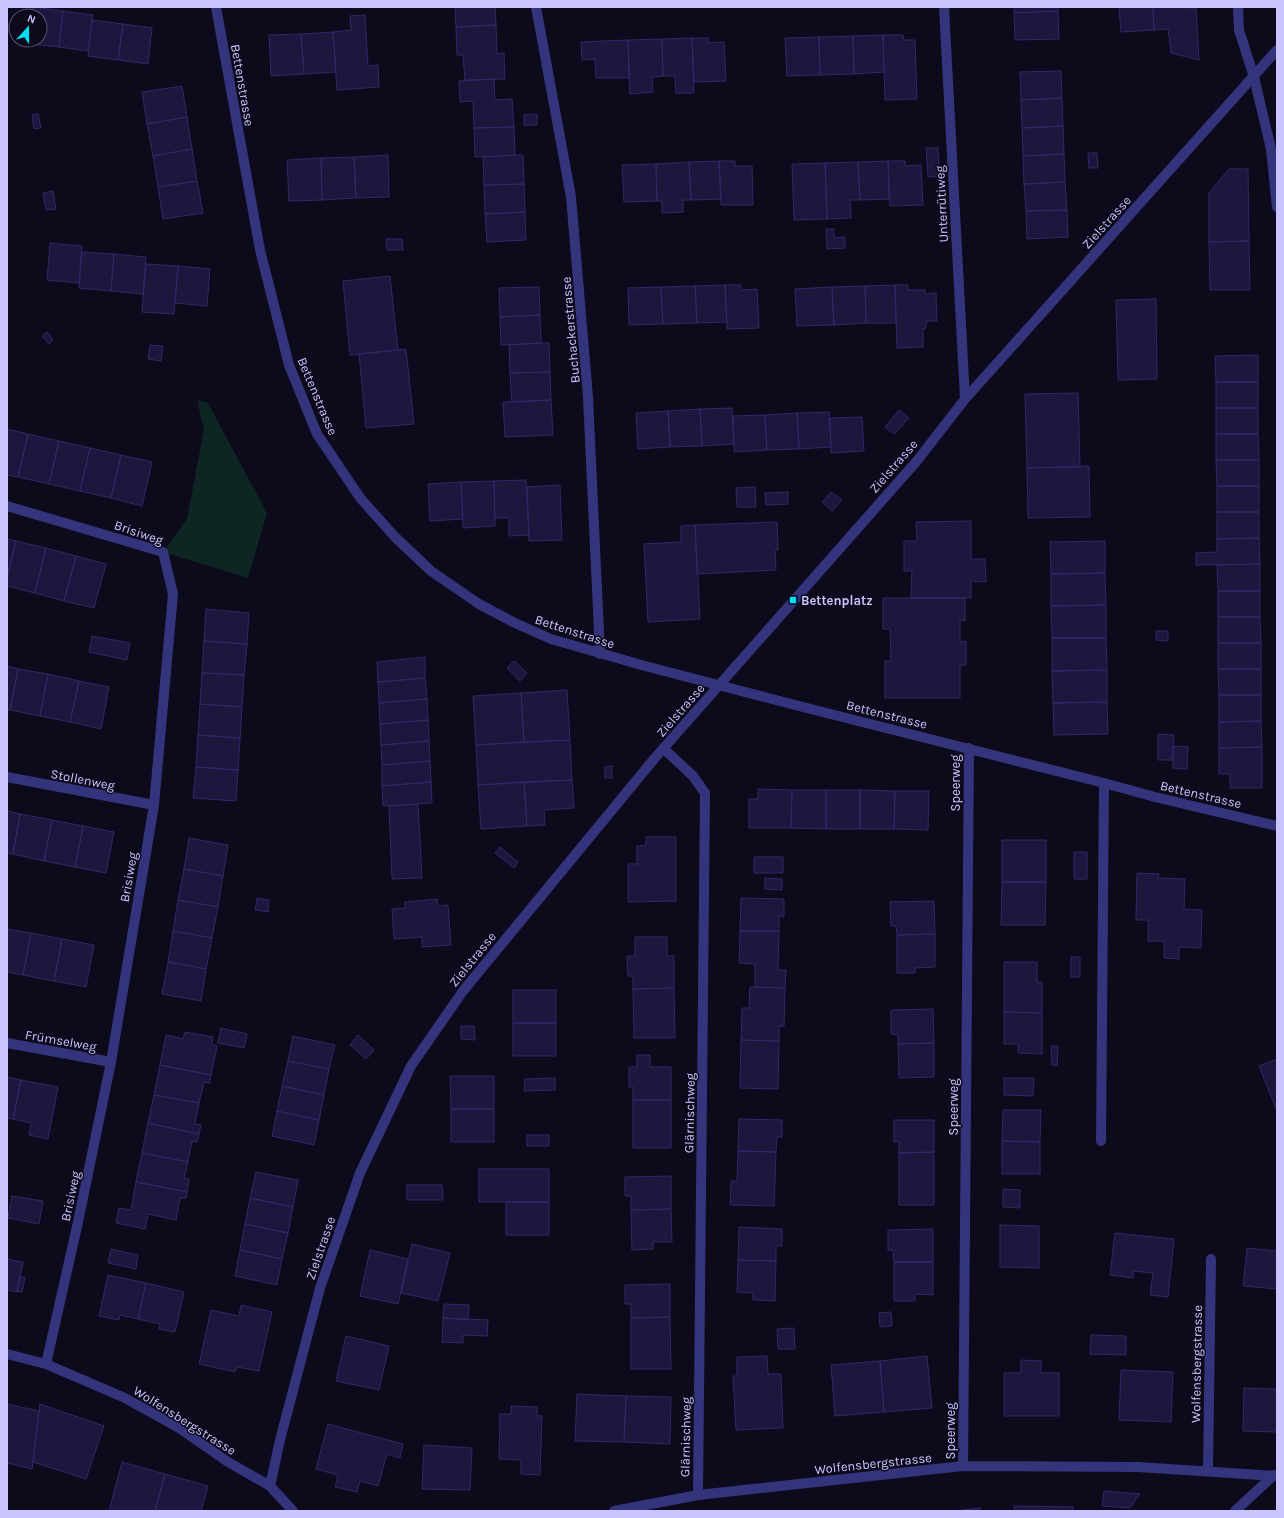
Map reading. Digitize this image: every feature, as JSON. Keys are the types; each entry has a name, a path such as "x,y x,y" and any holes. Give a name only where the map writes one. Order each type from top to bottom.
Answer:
{"street":[{"name":"Bettenstrasse","path":"216,7 260,250 289,365 318,434 361,500 395,537 431,571 479,604 515,623 552,639 600,654 1155,797 1277,826"},
{"name":"Buchackerstrasse","path":"536,7 571,197 588,397 600,654"},
{"name":"Unterrütiweg","path":"944,7 965,399"},
{"path":"1238,7 1239,30 1254,77 1271,149 1277,207"},
{"name":"Zielstrasse","path":"270,1486 282,1432 320,1288 360,1173 411,1066 463,991 664,748 916,462 965,399 1277,50"},
{"name":"Brisiweg","path":"7,506 163,552 173,594 154,805 111,1062 78,1222 46,1364"},
{"name":"Glärnischweg","path":"664,748 693,776 705,793 698,1495"},
{"name":"Speerweg","path":"963,1466 969,748"},
{"name":"Stollenweg","path":"7,777 154,805"},
{"path":"1101,1141 1104,783"},
{"name":"Frümselweg","path":"7,1043 111,1062"},
{"name":"Wolfensbergstrasse","path":"1208,1470 1211,1259"},
{"name":"Wolfensbergstrasse","path":"7,1354 46,1364 126,1398 179,1428 228,1462 270,1486 293,1511"},
{"name":"Wolfensbergstrasse","path":"614,1511 698,1495 963,1466 1138,1467 1275,1475"},
{"path":"1236,1511 1275,1475"}],"green space":[{"path":"197,400 208,403 267,513 248,578 163,552 187,519 204,429"}],"building":[{"path":"455,7 495,7 496,25 456,27"},
{"path":"1014,7 1058,7 1058,11 1014,13"},
{"path":"1119,7 1153,7 1154,30 1121,32"},
{"path":"1153,7 1196,8 1199,60 1171,53 1168,29 1154,30"},
{"path":"48,9 63,11 59,47 48,46"},
{"path":"63,11 93,15 88,51 59,47"},
{"path":"1058,11 1059,39 1015,40 1014,13"},
{"path":"365,15 368,66 378,65 379,87 337,90 333,32 351,30 350,16"},
{"path":"92,20 123,24 118,60 88,56"},
{"path":"123,24 152,28 148,64 118,60"},
{"path":"496,25 497,54 504,53 505,79 465,80 463,55 457,55 456,27"},
{"path":"333,32 336,72 304,74 301,34"},
{"path":"301,34 304,74 271,76 269,35"},
{"path":"883,35 903,35 904,40 915,40 917,99 885,100"},
{"path":"883,35 884,72 854,74 853,36"},
{"path":"853,36 854,74 820,75 819,37"},
{"path":"819,37 820,75 787,76 785,38"},
{"path":"692,38 694,93 676,93 675,76 663,76 662,39"},
{"path":"692,38 708,38 708,43 724,42 726,81 694,82"},
{"path":"662,39 663,76 652,77 653,92 630,94 628,40"},
{"path":"628,40 629,78 596,78 595,59 582,60 581,42"},
{"path":"1061,71 1062,98 1021,100 1020,72"},
{"path":"494,79 495,100 512,99 514,127 474,128 473,101 460,102 459,81"},
{"path":"182,86 187,117 147,124 142,92"},
{"path":"1062,98 1063,126 1022,128 1021,100"},
{"path":"38,114 41,128 34,129 32,115"},
{"path":"537,114 537,125 524,125 524,115"},
{"path":"187,117 192,149 153,156 147,124"},
{"path":"1063,126 1064,154 1023,156 1022,128"},
{"path":"514,127 515,155 475,157 474,128"},
{"path":"926,148 938,148 939,176 928,177"},
{"path":"192,149 197,181 158,187 153,156"},
{"path":"1088,153 1097,153 1098,168 1089,168"},
{"path":"1064,154 1065,182 1024,184 1023,156"},
{"path":"388,155 389,197 356,198 354,157"},
{"path":"523,155 524,184 484,185 483,157"},
{"path":"354,157 356,198 322,200 321,158"},
{"path":"321,158 322,200 289,201 287,160"},
{"path":"719,161 721,199 691,200 689,162"},
{"path":"719,161 735,161 735,166 752,166 753,205 721,205"},
{"path":"888,161 889,199 860,200 858,162"},
{"path":"888,161 905,161 905,166 921,165 923,205 890,206"},
{"path":"689,162 691,200 683,200 683,212 662,213 662,201 657,201 656,164"},
{"path":"858,162 860,200 850,200 851,218 827,219 825,163"},
{"path":"825,163 827,219 794,220 792,164"},
{"path":"656,164 657,201 624,202 622,165"},
{"path":"1229,169 1248,169 1249,241 1209,242 1209,193"},
{"path":"197,181 203,213 163,219 158,187"},
{"path":"1065,182 1067,210 1026,211 1024,184"},
{"path":"524,184 525,212 485,214 484,185"},
{"path":"53,191 56,209 46,210 43,193"},
{"path":"1067,210 1068,237 1027,239 1026,211"},
{"path":"525,212 526,240 487,242 485,214"},
{"path":"826,229 834,229 834,238 845,237 845,248 827,249"},
{"path":"386,239 402,239 403,250 387,250"},
{"path":"1249,241 1250,290 1210,290 1209,242"},
{"path":"50,243 82,246 79,283 47,280"},
{"path":"82,252 114,254 111,291 79,288"},
{"path":"114,254 146,257 143,294 111,291"},
{"path":"146,264 178,266 174,314 142,312"},
{"path":"178,266 210,269 207,306 175,303"},
{"path":"390,276 398,350 350,355 343,281"},
{"path":"725,285 727,322 697,323 695,286"},
{"path":"725,285 741,285 741,290 757,289 759,328 727,329"},
{"path":"895,285 908,285 908,290 925,290 925,294 936,293 937,321 926,321 926,328 923,329 923,347 897,348"},
{"path":"895,285 896,323 866,323 865,286"},
{"path":"695,286 697,323 663,324 661,287"},
{"path":"865,286 866,323 834,325 832,287"},
{"path":"539,287 540,315 500,317 499,288"},
{"path":"661,287 663,324 629,325 628,288"},
{"path":"832,287 834,325 797,326 795,289"},
{"path":"1156,299 1157,379 1118,380 1116,300"},
{"path":"540,315 541,343 501,345 500,317"},
{"path":"47,332 53,340 49,344 42,336"},
{"path":"549,343 550,372 510,373 509,345"},
{"path":"150,345 163,346 161,361 148,359"},
{"path":"406,349 414,424 366,428 359,354"},
{"path":"1258,355 1258,382 1216,382 1215,356"},
{"path":"550,372 551,400 512,402 510,373"},
{"path":"1216,382 1258,382 1258,408 1216,408"},
{"path":"1078,393 1080,467 1027,468 1025,394"},
{"path":"551,400 553,435 505,437 503,402"},
{"path":"732,408 734,444 702,446 700,409"},
{"path":"1216,408 1258,408 1258,434 1216,434"},
{"path":"700,409 702,446 670,447 668,411"},
{"path":"899,410 909,418 894,434 885,427"},
{"path":"668,411 670,447 638,449 636,413"},
{"path":"829,412 831,447 799,449 797,413"},
{"path":"797,413 799,449 767,450 765,415"},
{"path":"765,415 767,450 734,452 733,416"},
{"path":"862,417 864,451 831,453 830,418"},
{"path":"7,429 28,434 18,477 7,475"},
{"path":"28,434 59,441 49,484 18,477"},
{"path":"1216,434 1258,434 1259,460 1216,460"},
{"path":"59,441 90,448 80,491 49,484"},
{"path":"90,448 121,455 111,498 80,491"},
{"path":"121,455 152,462 142,506 111,498"},
{"path":"1216,460 1259,460 1259,486 1217,486"},
{"path":"1089,466 1090,517 1028,518 1027,468"},
{"path":"526,480 529,535 509,536 509,518 495,518 494,481"},
{"path":"494,481 495,526 463,528 461,482"},
{"path":"461,482 463,519 430,521 428,484"},
{"path":"560,485 562,540 529,541 527,487"},
{"path":"1217,486 1259,486 1259,512 1217,512"},
{"path":"755,487 756,507 737,507 736,488"},
{"path":"788,492 788,504 766,505 765,493"},
{"path":"831,492 842,500 832,511 822,502"},
{"path":"1217,512 1259,512 1259,538 1217,539"},
{"path":"971,521 971,559 985,559 986,582 971,581 971,598 911,598 912,571 904,571 904,541 917,541 916,522"},
{"path":"777,522 778,550 775,551 776,570 697,574 695,525"},
{"path":"695,525 700,619 648,622 644,544 681,542 681,526"},
{"path":"1259,538 1260,564 1196,565 1196,553 1217,552 1217,539"},
{"path":"7,539 16,541 7,578"},
{"path":"16,541 46,548 35,593 7,586 7,578"},
{"path":"1105,541 1105,573 1051,574 1050,542"},
{"path":"46,548 76,556 64,601 35,593"},
{"path":"76,556 106,564 94,608 64,601"},
{"path":"1260,564 1260,591 1218,591 1217,565"},
{"path":"1105,573 1106,605 1051,606 1051,574"},
{"path":"1218,591 1260,591 1260,617 1218,617"},
{"path":"883,598 965,598 965,621 960,620 960,642 966,641 966,665 960,665 960,698 885,698 885,661 891,661 890,629 883,629"},
{"path":"1106,605 1106,638 1052,638 1051,606"},
{"path":"206,609 249,613 247,644 204,641"},
{"path":"1218,617 1260,617 1261,643 1218,643"},
{"path":"1156,631 1168,631 1168,641 1156,640"},
{"path":"92,636 130,643 127,660 89,652"},
{"path":"1052,638 1106,638 1107,670 1052,671"},
{"path":"204,641 247,644 244,675 202,673"},
{"path":"1218,643 1261,643 1261,669 1218,669"},
{"path":"425,657 425,678 378,682 377,662"},
{"path":"514,661 527,673 520,681 507,668"},
{"path":"7,666 18,669 10,710 7,710"},
{"path":"18,669 48,674 40,716 10,710"},
{"path":"1218,669 1261,669 1261,695 1219,695"},
{"path":"1107,670 1107,702 1053,703 1052,671"},
{"path":"202,673 244,675 242,707 200,704"},
{"path":"48,674 79,681 70,722 40,716"},
{"path":"425,678 427,699 379,703 378,682"},
{"path":"79,681 109,687 101,729 70,722"},
{"path":"567,690 570,740 524,742 521,693"},
{"path":"521,693 524,742 476,745 473,696"},
{"path":"1219,695 1261,695 1261,721 1219,722"},
{"path":"427,699 428,720 380,724 379,703"},
{"path":"1107,702 1108,734 1054,735 1053,703"},
{"path":"200,704 242,707 240,738 198,735"},
{"path":"428,720 429,741 381,745 380,724"},
{"path":"1261,721 1262,747 1219,748 1219,722"},
{"path":"1158,734 1174,735 1172,760 1158,760"},
{"path":"198,735 240,738 238,770 196,767"},
{"path":"570,740 572,780 478,785 476,745"},
{"path":"429,741 430,761 382,765 381,745"},
{"path":"1173,746 1188,747 1187,769 1173,768"},
{"path":"1262,747 1262,788 1230,788 1230,774 1219,774 1219,748"},
{"path":"430,761 431,782 382,786 382,765"},
{"path":"612,766 612,778 605,778 605,767"},
{"path":"196,767 238,770 236,801 193,798"},
{"path":"572,780 574,808 544,810 545,825 527,826 524,782"},
{"path":"431,782 432,803 383,806 382,786"},
{"path":"524,782 527,826 481,829 478,785"},
{"path":"758,789 792,790 791,828 749,828 749,799 758,799"},
{"path":"792,790 826,790 826,829 791,828"},
{"path":"826,790 860,790 860,829 826,829"},
{"path":"860,790 895,791 894,829 860,829"},
{"path":"895,791 929,791 928,830 894,829"},
{"path":"418,804 422,878 392,879 389,806"},
{"path":"7,811 20,814 13,854 7,853"},
{"path":"20,814 52,820 44,861 13,854"},
{"path":"52,820 83,826 75,867 44,861"},
{"path":"83,826 114,832 106,873 75,867"},
{"path":"646,837 676,837 676,901 628,902 628,864 637,864 637,846 646,845"},
{"path":"189,838 228,845 223,876 184,869"},
{"path":"1002,840 1046,840 1046,882 1002,882"},
{"path":"500,847 518,862 514,868 495,853"},
{"path":"1074,852 1087,852 1087,879 1074,879"},
{"path":"754,857 783,857 783,873 754,873"},
{"path":"184,869 223,876 218,907 178,900"},
{"path":"1137,873 1159,874 1158,878 1185,879 1184,909 1202,910 1201,948 1179,947 1179,959 1164,958 1164,941 1148,941 1148,920 1136,920"},
{"path":"765,878 782,879 782,890 765,889"},
{"path":"1002,882 1046,882 1045,925 1001,925"},
{"path":"257,898 269,900 268,912 255,910"},
{"path":"741,898 784,899 784,917 779,916 779,931 740,931"},
{"path":"437,899 438,906 448,905 451,945 422,947 422,937 394,939 392,909 405,908 405,902"},
{"path":"178,900 218,907 212,938 173,931"},
{"path":"934,901 935,934 897,935 896,926 891,926 890,902"},
{"path":"7,929 31,933 23,975 7,972"},
{"path":"173,931 212,938 206,969 168,962"},
{"path":"740,931 779,931 778,970 786,970 785,988 755,987 755,964 739,963"},
{"path":"31,933 62,939 54,981 23,975"},
{"path":"935,934 935,967 915,968 915,973 897,973 897,935"},
{"path":"635,937 667,937 667,956 674,956 674,988 633,989 633,976 628,976 627,956 635,956"},
{"path":"62,939 94,945 86,987 54,981"},
{"path":"1071,957 1080,957 1080,977 1071,977"},
{"path":"168,962 206,969 201,1001 162,994"},
{"path":"1004,962 1037,962 1037,982 1042,982 1042,1013 1004,1012"},
{"path":"750,987 785,988 784,1026 779,1026 779,1041 741,1040 742,1008 749,1008"},
{"path":"674,988 675,1038 634,1038 633,989"},
{"path":"513,990 556,990 556,1023 513,1023"},
{"path":"933,1009 934,1043 898,1044 898,1035 891,1034 891,1010"},
{"path":"1004,1012 1042,1013 1042,1054 1018,1053 1018,1044 1004,1044"},
{"path":"513,1023 556,1023 556,1056 513,1056"},
{"path":"461,1026 474,1026 475,1040 461,1039"},
{"path":"221,1028 247,1034 244,1048 218,1043"},
{"path":"185,1032 213,1037 212,1044 217,1046 211,1075 160,1065 166,1035 183,1039"},
{"path":"358,1035 374,1050 366,1059 350,1045"},
{"path":"293,1036 335,1045 329,1069 288,1061"},
{"path":"741,1040 779,1041 778,1089 740,1088"},
{"path":"934,1043 934,1077 899,1078 898,1044"},
{"path":"1051,1046 1058,1046 1057,1066 1052,1065"},
{"path":"637,1055 650,1055 650,1067 671,1067 671,1100 633,1100 633,1087 629,1087 629,1067 637,1067"},
{"path":"1277,1059 1277,1111 1259,1066"},
{"path":"288,1061 329,1069 324,1095 282,1086"},
{"path":"160,1065 211,1075 210,1083 204,1082 199,1103 154,1095"},
{"path":"450,1076 494,1076 494,1109 451,1109"},
{"path":"7,1077 21,1080 13,1119 7,1118"},
{"path":"555,1078 555,1090 524,1091 525,1079"},
{"path":"1004,1078 1034,1078 1033,1096 1004,1095"},
{"path":"21,1080 58,1087 48,1139 29,1135 31,1123 13,1119"},
{"path":"282,1086 324,1095 319,1120 277,1111"},
{"path":"154,1095 199,1103 195,1124 201,1125 199,1134 148,1123"},
{"path":"633,1100 671,1100 671,1148 633,1148"},
{"path":"451,1109 494,1109 494,1142 451,1142"},
{"path":"1003,1110 1041,1110 1040,1142 1002,1141"},
{"path":"277,1111 319,1120 314,1145 272,1136"},
{"path":"739,1119 782,1120 782,1137 777,1137 776,1152 738,1151"},
{"path":"894,1120 934,1120 934,1152 899,1153 899,1142 894,1142"},
{"path":"148,1123 199,1134 197,1142 192,1141 188,1162 142,1153"},
{"path":"527,1135 549,1135 549,1146 527,1146"},
{"path":"1002,1141 1040,1142 1040,1174 1002,1174"},
{"path":"738,1151 776,1152 774,1206 730,1205 731,1181 737,1181"},
{"path":"934,1152 934,1205 899,1205 899,1153"},
{"path":"142,1153 188,1162 184,1178 189,1179 187,1192 136,1182"},
{"path":"479,1169 549,1169 549,1202 479,1202"},
{"path":"256,1172 298,1180 293,1207 250,1198"},
{"path":"671,1176 671,1209 631,1210 631,1196 625,1196 625,1177"},
{"path":"136,1182 187,1192 186,1198 180,1198 176,1220 148,1214 145,1229 116,1223 119,1208 131,1210"},
{"path":"407,1185 442,1185 443,1200 407,1200"},
{"path":"1003,1189 1020,1190 1020,1208 1003,1207"},
{"path":"12,1196 43,1201 39,1224 8,1218"},
{"path":"250,1198 293,1207 288,1233 245,1224"},
{"path":"506,1202 549,1202 549,1235 506,1235"},
{"path":"671,1209 672,1242 653,1242 653,1249 632,1250 631,1210"},
{"path":"245,1224 288,1233 282,1259 240,1250"},
{"path":"1000,1225 1039,1226 1039,1268 1000,1267"},
{"path":"739,1227 782,1229 782,1246 776,1246 776,1261 738,1260"},
{"path":"933,1229 933,1262 894,1262 893,1250 888,1250 888,1230"},
{"path":"1115,1233 1174,1239 1168,1297 1150,1295 1153,1273 1133,1271 1133,1278 1110,1275"},
{"path":"412,1244 450,1253 438,1301 401,1293"},
{"path":"1247,1248 1277,1251 1277,1289 1243,1286"},
{"path":"111,1249 138,1255 136,1269 108,1263"},
{"path":"240,1250 282,1259 277,1285 235,1276"},
{"path":"370,1250 408,1259 398,1304 360,1296"},
{"path":"7,1259 23,1262 17,1292 7,1290"},
{"path":"738,1260 776,1261 775,1301 753,1300 753,1293 737,1292"},
{"path":"894,1262 933,1262 933,1295 915,1294 915,1301 894,1301"},
{"path":"108,1275 146,1283 138,1319 120,1315 119,1320 99,1316"},
{"path":"20,1276 25,1278 22,1292 17,1291"},
{"path":"146,1283 184,1292 175,1332 159,1329 160,1324 138,1319"},
{"path":"670,1284 670,1317 631,1318 631,1304 625,1304 625,1285"},
{"path":"444,1304 469,1305 468,1320 443,1318"},
{"path":"241,1305 272,1312 259,1371 237,1367 235,1372 199,1364 211,1310 239,1316"},
{"path":"891,1312 892,1326 880,1327 879,1313"},
{"path":"670,1317 671,1369 631,1369 631,1318"},
{"path":"443,1318 488,1320 487,1336 463,1335 463,1343 442,1342"},
{"path":"794,1328 795,1349 778,1349 777,1329"},
{"path":"1091,1335 1126,1336 1126,1355 1090,1354"},
{"path":"346,1336 389,1346 379,1390 336,1381"},
{"path":"767,1356 768,1374 781,1374 783,1428 736,1430 733,1376 737,1376 737,1357"},
{"path":"927,1356 932,1408 884,1412 880,1361"},
{"path":"1021,1360 1041,1361 1041,1373 1059,1373 1059,1416 1004,1416 1004,1373 1021,1373"},
{"path":"880,1361 884,1412 835,1416 831,1365"},
{"path":"1121,1370 1173,1372 1171,1422 1119,1420"},
{"path":"1244,1388 1277,1389 1277,1432 1243,1431"},
{"path":"577,1394 626,1396 624,1442 575,1441"},
{"path":"626,1396 671,1397 670,1444 624,1442"},
{"path":"7,1404 39,1411 32,1469 7,1463"},
{"path":"40,1404 104,1426 86,1479 33,1462"},
{"path":"511,1406 537,1407 537,1416 542,1416 540,1475 521,1474 521,1460 499,1459 500,1414 511,1414"},
{"path":"328,1424 403,1444 400,1458 387,1454 378,1486 360,1481 357,1492 335,1487 338,1475 316,1469"},
{"path":"424,1445 472,1448 470,1490 422,1489"},
{"path":"122,1462 165,1474 155,1511 109,1511"},
{"path":"165,1474 208,1486 201,1511 155,1511"},
{"path":"1104,1491 1140,1494 1130,1508 1102,1506"},
{"path":"1014,1506 1073,1507 1073,1511 1014,1511"},
{"path":"980,1508 981,1511 953,1511"}],"place":[{"name":"Bettenplatz","path":"793,600"}]}
